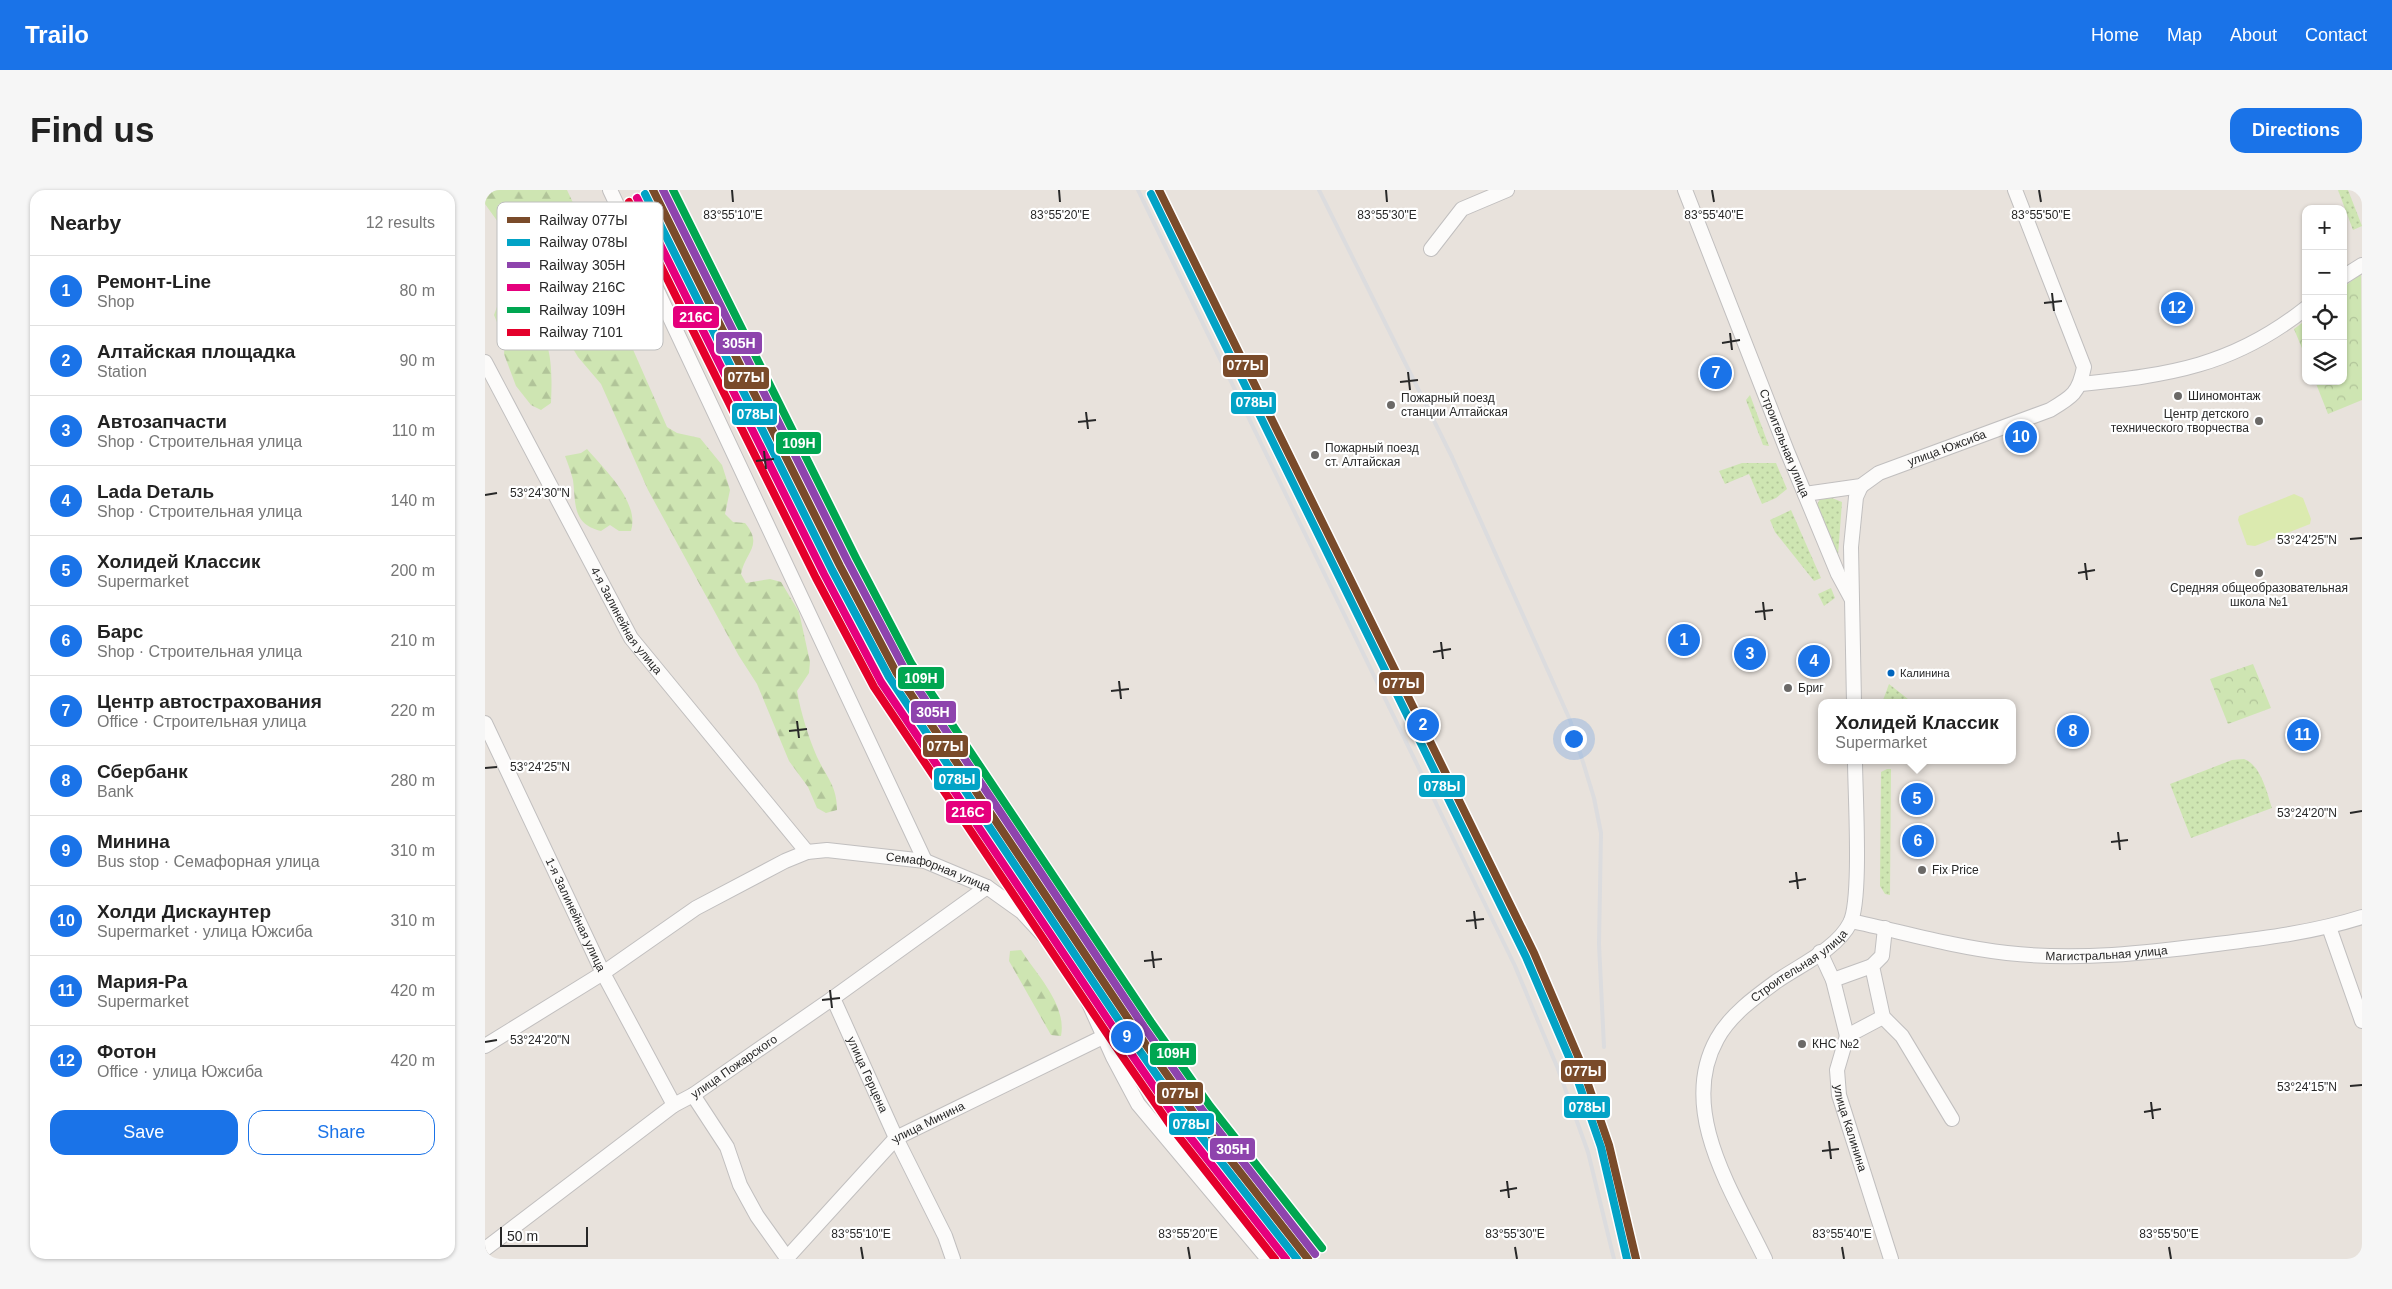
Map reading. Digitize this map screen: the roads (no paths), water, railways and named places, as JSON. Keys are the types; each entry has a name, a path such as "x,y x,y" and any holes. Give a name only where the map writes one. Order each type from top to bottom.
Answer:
{"street":[{"path":"610,190 616,202"},
{"path":"1431,249 1462,209 1507,190"},
{"name":"Строительная улица","path":"1685,190 1805,494 1851,598 1853,699"},
{"path":"2015,190 2084,367 2081,384 2160,375 2216,361 2267,337 2302,311"},
{"path":"2347,274 2362,265"},
{"path":"663,303 925,861"},
{"name":"4-я Залинейная улица","path":"485,362 631,638 807,852"},
{"name":"улица Южсиба","path":"1805,494 1861,486 1879,474 2050,410 2071,398 2081,384"},
{"path":"1851,598 1853,518 1856,497 1861,486"},
{"name":"1-я Залинейная улица","path":"485,723 603,973 673,1105"},
{"name":"Строительная улица","path":"1765,1259 1708,1134 1703,1099 1707,1065 1717,1038 1743,1008 1833,943 1851,922 1856,890 1855,764"},
{"name":"Семафорная улица","path":"485,1046 603,973 696,908 753,876 807,852 827,850 925,861 987,887 1022,912 1070,965 1105,1036 1113,1057 1138,1104 1268,1259"},
{"name":"улица Пожарского","path":"485,1249 673,1105 693,1095 833,998 987,887"},
{"name":"Магистральная улица","path":"1851,922 1977,948 2072,957 2135,955 2276,937 2329,927 2362,918"},
{"path":"2329,927 2362,1021"},
{"path":"1833,980 1872,966 1882,956 1885,928"},
{"path":"1820,952 1833,980 1847,1036 1883,1017"},
{"path":"1872,966 1883,1017 1902,1036 1952,1119"},
{"name":"улица Герцена","path":"833,998 896,1138 945,1236 953,1259"},
{"name":"улица Минина","path":"786,1259 896,1138 1105,1036"},
{"name":"улица Калинина","path":"1847,1036 1837,1070 1839,1095 1891,1259"},
{"path":"693,1095 727,1146 740,1184 757,1216 786,1259"}],"railway":[{"path":"1138,190 1515,966 1558,1069 1588,1152 1614,1259"},
{"path":"1149,190 1525,961 1570,1070 1596,1144 1607,1182 1624,1259"},
{"path":"1319,190 1452,457 1570,720 1594,798 1601,833 1599,944 1604,1047"}],"rail line":[{"name":"077Ы","path":"653,190 659,202"},
{"name":"305Н","path":"663,190 848,562 904,668 1144,1027 1203,1111 1315,1254"},
{"name":"109Н","path":"673,190 856,558 911,663 1151,1022 1210,1106 1322,1248"},
{"name":"077Ы","path":"1159,190 1534,953 1580,1061 1609,1145 1636,1259"},
{"name":"078Ы","path":"645,194 649,202"},
{"name":"078Ы","path":"1151,194 1526,957 1572,1064 1601,1147 1627,1259"},
{"name":"216С","path":"637,198 639,202"},
{"name":"077Ы","path":"663,210 840,566 896,672 1137,1032 1196,1116 1308,1259"},
{"name":"078Ы","path":"663,230 832,570 889,677 1130,1037 1189,1121 1297,1259"},
{"name":"216С","path":"663,250 824,574 881,682 1182,1127 1286,1259"},
{"name":"7101","path":"663,270 816,578 874,687 1175,1132 1275,1259"}],"place":[{"name":"Фотон","path":"2177,308"},
{"name":"Центр автострахования","path":"1716,373"},
{"name":"Шиномонтаж","path":"2178,396"},
{"name":"Пожарный поезд станции Алтайская","path":"1391,405"},
{"name":"Центр детского технического творчества","path":"2259,421"},
{"name":"Холди Дискаунтер","path":"2021,437"},
{"name":"Пожарный поезд ст. Алтайская","path":"1315,455"},
{"name":"Средняя общеобразовательная школа №1","path":"2259,573"},
{"name":"Ремонт-Line","path":"1684,640"},
{"name":"Автозапчасти","path":"1750,654"},
{"name":"Lada Dеталь","path":"1814,661"},
{"name":"Калинина","path":"1891,673"},
{"name":"Бриг","path":"1788,688"},
{"name":"Алтайская площадка","path":"1423,725"},
{"name":"Сбербанк","path":"2073,731"},
{"name":"Мария-Ра","path":"2303,735"},
{"name":"Холидей Классик","path":"1917,799"},
{"name":"Барс","path":"1918,841"},
{"name":"Fix Price","path":"1922,870"},
{"name":"Минина","path":"1127,1037"},
{"name":"КНС №2","path":"1802,1044"}]}
